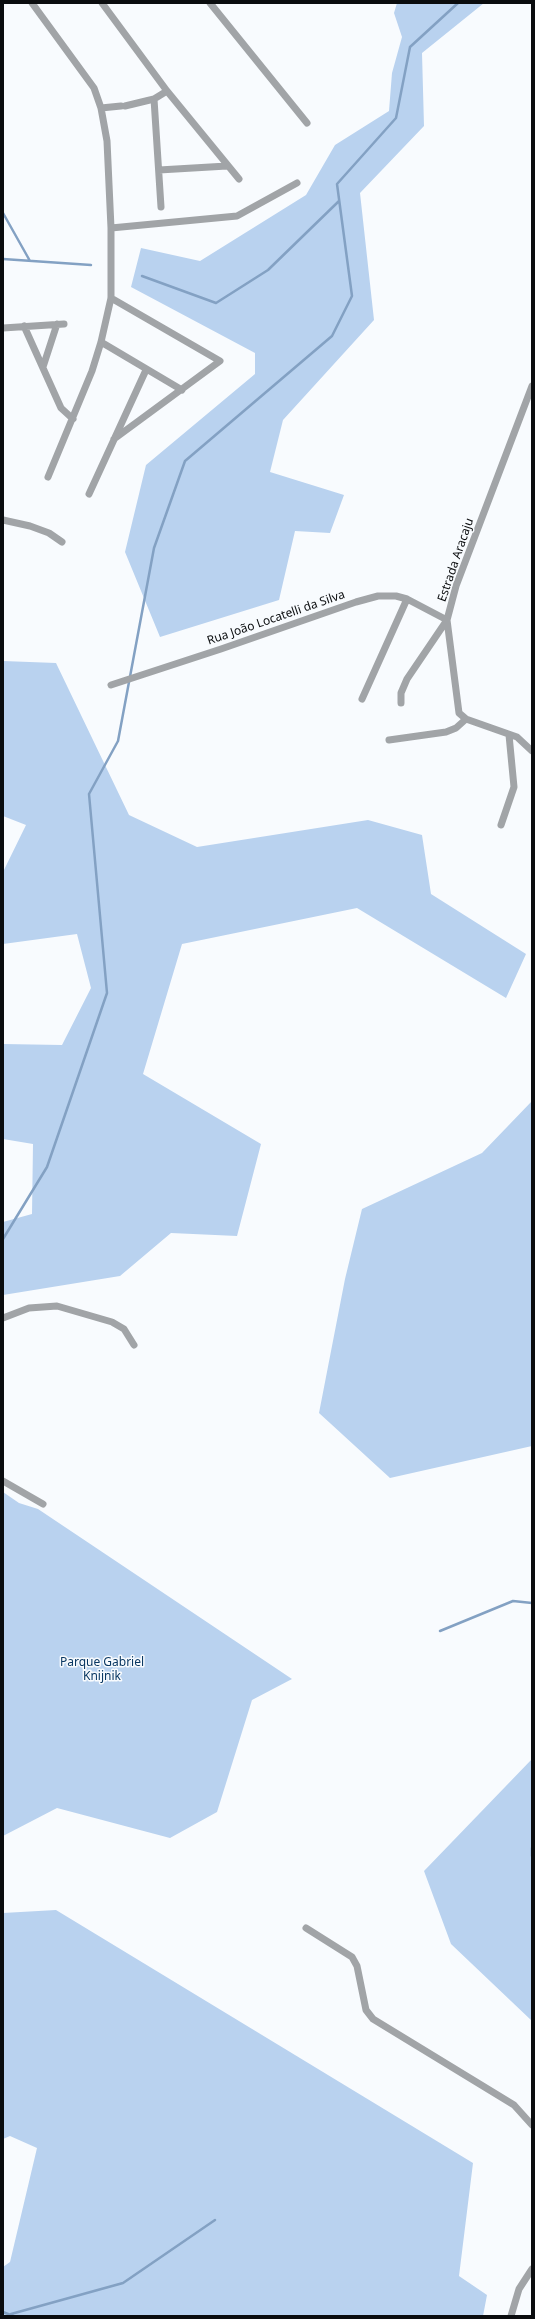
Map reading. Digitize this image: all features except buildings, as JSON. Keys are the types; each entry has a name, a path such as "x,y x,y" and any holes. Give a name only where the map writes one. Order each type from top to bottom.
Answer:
{"street":[{"path":"32,3 94,88 101,108 107,141 111,228 110,298 101,342 73,419 48,477"},
{"path":"102,3 167,91 239,179"},
{"path":"210,3 308,123"},
{"path":"101,108 123,106 154,100 167,91"},
{"path":"154,100 161,207"},
{"path":"159,170 227,166"},
{"path":"111,228 237,216 298,183"},
{"path":"110,298 220,361 114,439"},
{"path":"3,328 60,324 44,367"},
{"path":"24,326 44,367 61,408 73,419"},
{"path":"101,342 182,390"},
{"path":"89,494 146,370"},
{"name":"Estrada Aracaju","path":"466,719 458,712 448,620 456,586 532,386"},
{"path":"3,520 30,526 49,533 62,542"},
{"name":"Rua João Locatelli da Silva","path":"111,685 207,654 356,602 378,596 396,596 448,620"},
{"path":"362,699 407,600"},
{"path":"401,703 402,693 407,679 448,620"},
{"path":"390,740 446,732 456,728 466,719 517,737 532,751"},
{"path":"501,825 514,787 509,734"},
{"path":"3,1318 29,1308 57,1306 112,1322 124,1329 134,1345"},
{"path":"3,1481 43,1504"},
{"path":"306,1928 352,1957 356,1966 366,2010 373,2019 514,2105 532,2125"},
{"path":"511,2316 519,2289 532,2269"}],"green space":[{"path":"397,3 484,3 422,53 424,126 360,193 374,320 283,420 270,472 344,495 330,533 295,531 279,600 160,637 125,552 146,465 255,374 255,353 131,287 141,248 200,261 306,195 335,145 389,111 392,73 402,37 394,13"},
{"path":"3,661 56,663 129,815 197,847 368,820 422,835 431,894 526,954 506,998 357,908 182,944 143,1074 261,1144 237,1236 171,1233 120,1276 3,1295 3,1222 32,1214 33,1144 3,1139 3,1044 62,1045 91,988 77,934 3,944 3,872 26,825 3,816"},
{"path":"532,1101 532,1446 390,1478 319,1413 345,1279 362,1209 482,1153"},
{"name":"Parque Gabriel Knijnik","path":"3,1492 19,1503 38,1509 292,1679 252,1700 217,1812 170,1838 57,1808 3,1836"},
{"path":"532,1759 532,2021 451,1944 424,1871"},
{"path":"56,1910 473,2163 459,2276 487,2295 483,2316 3,2316 3,2267 10,2262 37,2148 10,2136 3,2139 3,1913"}],"waterway":[{"path":"3,1239 47,1167 107,993 89,794 118,741 154,548 185,461 332,336 352,296 337,184 396,118 410,47 458,3"},
{"path":"142,276 216,303 268,270 339,201"},
{"path":"3,213 30,261"},
{"path":"3,259 91,265"},
{"path":"440,1631 513,1601 532,1603"},
{"path":"532,1848 532,1856"},
{"path":"11,2314 123,2283 215,2220"},
{"path":"3,2312 13,2316"}]}
